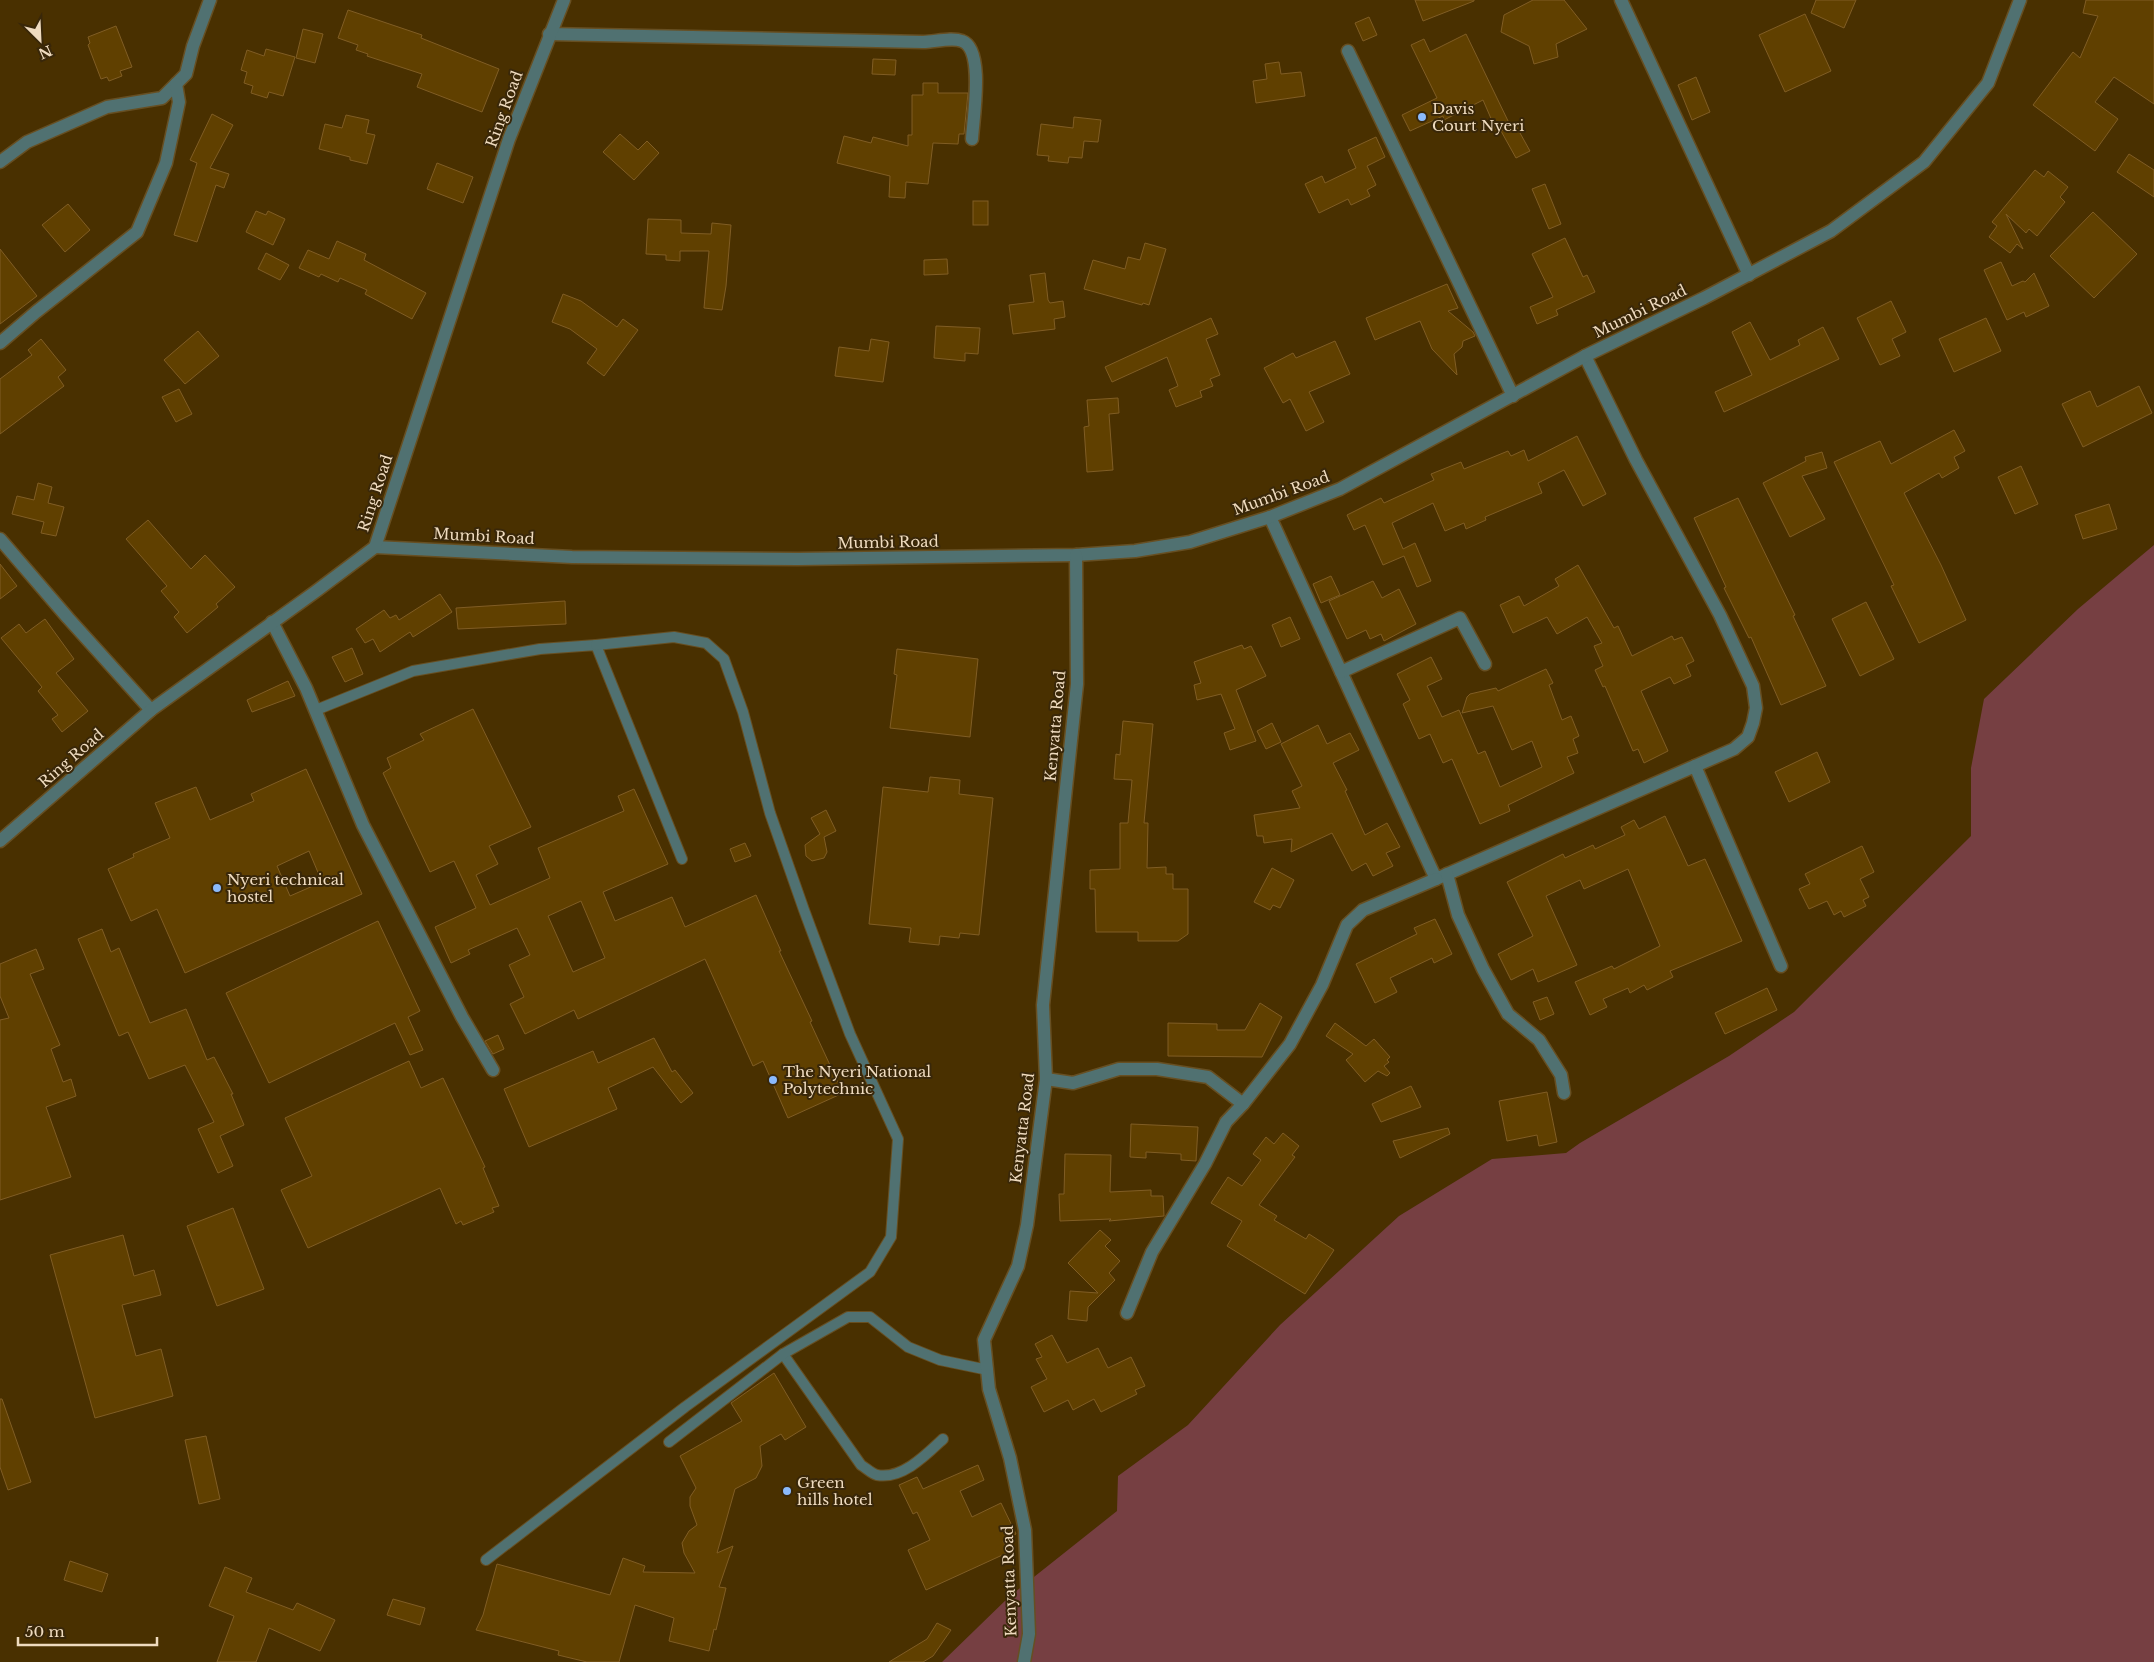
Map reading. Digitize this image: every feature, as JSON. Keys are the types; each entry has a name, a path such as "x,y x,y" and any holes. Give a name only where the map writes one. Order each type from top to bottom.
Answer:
{"street":[{"path":"0,162 27,142 107,107 162,98 186,74 210,0"},
{"name":"Ring Road","path":"0,841 151,710 375,546 509,139 564,0"},
{"path":"1621,0 1749,275"},
{"name":"Mumbi Road","path":"375,546 591,557 798,559 1076,555 1135,551 1190,542 1270,517 1340,489 1585,356 1749,275 1832,231 1924,162 1988,83 2020,0"},
{"path":"549,34 904,42 962,40 971,47 976,61 972,139"},
{"path":"1348,50 1513,396"},
{"path":"0,343 137,232 166,163 179,102 176,84"},
{"path":"1127,1313 1152,1252 1205,1164 1226,1122 1243,1104 1290,1044 1322,986 1347,925 1363,910 1734,750 1748,737 1756,708 1753,686 1720,615 1636,460 1585,356"},
{"path":"1270,517 1341,672 1442,876 1483,969 1508,1014 1539,1040 1561,1075 1564,1092"},
{"path":"0,539 151,710"},
{"name":"Kenyatta Road","path":"1024,1662 1029,1634 1025,1530 1010,1458 989,1389 984,1340 1018,1266 1046,1078 1043,1005 1077,684 1076,555"},
{"path":"1341,672 1460,618 1484,664"},
{"path":"272,622 316,710 363,825 462,1017 492,1070"},
{"path":"1695,766 1781,966"},
{"path":"1046,1078 1073,1084 1119,1068 1156,1069 1208,1077 1243,1104"}],"lane":[{"path":"316,710 413,672 540,649 674,637 706,643 724,659 744,712 770,813 804,910 850,1034 898,1139 891,1237 870,1272 685,1407 486,1560"},
{"path":"596,645 682,859"},
{"path":"669,1442 783,1354 848,1317 870,1317 908,1347 940,1360 988,1370"},
{"path":"783,1354 861,1465 876,1476 896,1475 926,1454 943,1438"}],"shaded area":[{"path":"2154,545 2154,1662 942,1662 1010,1596 1117,1511 1118,1476 1188,1425 1280,1325 1399,1216 1492,1159 1566,1153 1729,1056 1794,1012 1971,836 1971,768 1984,699 2078,609"}],"building":[{"path":"1415,0 1474,0 1474,1 1423,21"},
{"path":"1533,0 1564,0 1587,29 1556,44 1558,57 1534,64 1529,46 1501,32 1504,15"},
{"path":"1816,0 1856,0 1844,28 1811,13"},
{"path":"2086,0 2154,0 2154,104 2114,77 2095,102 2118,119 2095,151 2033,105 2073,52 2080,58 2098,16 2083,13"},
{"path":"348,10 422,35 421,38 499,69 482,112 417,87 422,74 367,56 368,54 356,50 358,45 338,38"},
{"path":"1805,14 1831,71 1785,92 1759,35"},
{"path":"1369,17 1377,35 1363,41 1355,23"},
{"path":"116,26 132,67 120,71 122,76 109,81 107,77 101,79 88,45 90,43 88,37"},
{"path":"303,29 323,34 315,63 296,58"},
{"path":"1466,34 1510,125 1496,130 1483,100 1444,120 1443,116 1410,131 1402,115 1437,98 1411,45 1424,39 1430,52"},
{"path":"266,49 295,57 283,96 269,92 267,98 251,93 253,86 244,83 247,72 241,70 247,50 264,56"},
{"path":"873,59 896,60 895,75 872,74"},
{"path":"1279,62 1281,74 1301,72 1305,96 1256,103 1253,81 1267,79 1265,64"},
{"path":"1696,77 1710,112 1692,120 1678,85"},
{"path":"923,83 938,83 938,93 968,93 964,134 959,134 958,144 933,143 928,184 906,182 905,198 889,197 890,176 837,163 844,136 871,143 873,137 908,146 908,135 912,135 912,95 923,95"},
{"path":"212,114 233,125 210,168 229,174 224,188 216,185 197,242 174,235 197,163 190,160"},
{"path":"346,115 369,120 366,133 375,135 367,164 350,160 350,157 319,149 325,124 342,128"},
{"path":"1074,117 1101,120 1098,142 1084,141 1082,158 1069,157 1068,163 1048,161 1049,156 1037,155 1041,124 1073,128"},
{"path":"1515,124 1530,151 1516,158 1501,131"},
{"path":"620,134 638,150 647,141 659,153 634,180 603,152"},
{"path":"1376,137 1385,157 1367,166 1376,185 1367,190 1370,196 1351,205 1348,199 1319,213 1305,184 1322,176 1325,183 1356,168 1348,150"},
{"path":"2129,154 2154,170 2154,197 2117,172"},
{"path":"437,163 473,177 463,203 427,189"},
{"path":"2035,170 2044,177 2048,171 2068,187 2060,197 2065,202 2037,236 2029,229 2026,233 2006,214 2023,249 2017,244 2010,253 1989,237 1997,226 1992,222"},
{"path":"1545,184 1561,224 1549,229 1532,189"},
{"path":"973,201 988,201 988,225 973,225"},
{"path":"68,204 90,230 65,252 42,225"},
{"path":"256,211 266,215 268,211 285,219 273,245 246,232"},
{"path":"2093,212 2137,254 2094,298 2050,256"},
{"path":"648,219 681,220 681,233 711,234 712,223 731,225 722,310 704,308 709,251 680,251 680,261 666,260 666,255 646,254"},
{"path":"1565,238 1583,277 1587,275 1595,292 1556,310 1558,315 1537,324 1530,307 1553,297 1532,254"},
{"path":"337,241 366,254 364,260 426,293 412,319 365,294 367,290 340,278 338,282 321,274 319,277 299,268 308,250 329,259"},
{"path":"1145,243 1166,249 1149,305 1143,303 1142,305 1084,289 1093,260 1125,269 1128,257 1140,260"},
{"path":"0,249 37,296 0,324"},
{"path":"266,253 289,265 280,280 258,269"},
{"path":"947,259 948,274 924,275 924,260"},
{"path":"2001,262 2012,286 2023,281 2025,282 2034,273 2049,306 2026,317 2024,312 2007,320 1984,270"},
{"path":"1045,273 1048,300 1050,303 1063,301 1065,317 1054,319 1055,329 1013,334 1009,305 1034,302 1030,275"},
{"path":"1447,284 1458,308 1448,311 1473,332 1475,336 1463,341 1462,347 1454,354 1457,375 1432,349 1420,321 1375,340 1366,318"},
{"path":"563,294 581,301 617,327 623,319 638,330 604,376 587,363 597,349 570,329 552,322"},
{"path":"1891,301 1906,332 1892,339 1900,356 1880,365 1857,318"},
{"path":"1211,318 1218,334 1206,339 1220,375 1210,379 1213,386 1200,391 1202,397 1176,407 1169,390 1178,386 1167,357 1112,382 1105,367"},
{"path":"1986,318 2001,351 1954,372 1939,339"},
{"path":"1750,322 1770,360 1800,345 1798,340 1823,327 1839,359 1724,412 1715,392 1752,375 1732,332"},
{"path":"936,326 980,328 978,354 965,353 965,361 934,358"},
{"path":"198,331 219,356 185,384 164,360"},
{"path":"41,339 66,370 58,377 64,386 0,434 0,379 32,355 28,350"},
{"path":"871,339 889,342 883,382 835,376 839,347 869,351"},
{"path":"1335,341 1350,374 1309,392 1324,422 1306,431 1290,399 1283,403 1264,368 1293,353 1296,358"},
{"path":"2139,386 2152,413 2083,447 2062,404 2090,391 2097,407"},
{"path":"179,389 192,414 176,422 162,397"},
{"path":"1118,398 1119,413 1109,414 1113,470 1087,472 1084,427 1089,426 1087,400"},
{"path":"1954,430 1965,451 1954,457 1959,468 1942,478 1939,473 1904,493 1941,565 1966,620 1919,643 1891,586 1894,585 1834,462 1880,441 1891,464"},
{"path":"1577,436 1606,494 1583,506 1564,470 1538,483 1542,493 1485,517 1486,520 1466,529 1464,523 1445,531 1433,503 1392,523 1403,549 1415,543 1431,581 1417,587 1404,556 1383,565 1365,525 1354,530 1347,515 1381,498 1384,503 1434,480 1431,474 1461,462 1464,469 1508,451 1511,456 1524,450 1528,461"},
{"path":"1822,452 1827,468 1802,476 1825,519 1790,537 1763,483 1806,461 1805,457"},
{"path":"2021,466 2038,504 2015,514 1998,477"},
{"path":"38,483 52,487 48,503 64,507 56,536 41,533 44,522 12,514 17,496 34,500"},
{"path":"1738,498 1795,615 1793,616 1826,686 1781,705 1751,637 1749,638 1724,588 1726,587 1694,518"},
{"path":"2109,504 2117,529 2083,539 2075,515"},
{"path":"148,520 191,569 205,555 235,587 216,604 218,607 187,633 174,617 179,612 161,591 167,586 126,539"},
{"path":"0,564 17,586 0,599"},
{"path":"1578,565 1614,628 1618,626 1632,656 1672,636 1674,640 1682,637 1694,661 1686,665 1691,676 1674,684 1670,677 1641,691 1668,751 1644,763 1638,749 1633,751 1605,686 1603,687 1595,670 1603,666 1594,646 1602,643 1587,617 1557,634 1547,617 1513,633 1500,605 1519,596 1524,606 1559,586 1555,579"},
{"path":"1331,576 1340,595 1321,603 1313,584"},
{"path":"1373,581 1382,598 1399,589 1416,624 1384,641 1381,634 1370,639 1366,630 1347,639 1329,601"},
{"path":"440,594 452,612 413,637 410,632 380,652 373,639 365,643 356,629 384,610 390,618 396,615 399,620"},
{"path":"565,601 566,624 458,629 456,608"},
{"path":"1866,602 1894,659 1860,676 1832,619"},
{"path":"1290,617 1300,639 1281,647 1272,625"},
{"path":"45,619 74,659 56,673 88,711 62,732 52,719 58,715 38,691 42,687 1,638 19,624 26,633"},
{"path":"1242,645 1244,649 1251,646 1266,676 1236,690 1256,741 1230,750 1224,733 1235,729 1221,694 1197,700 1194,685 1201,683 1194,662"},
{"path":"352,648 363,674 345,682 332,657"},
{"path":"897,649 978,659 970,737 890,728 897,675 894,674"},
{"path":"1431,657 1442,679 1427,686 1442,717 1459,710 1478,754 1485,751 1500,787 1542,767 1532,741 1512,750 1493,706 1462,713 1467,697 1470,694 1496,688 1498,691 1546,669 1553,683 1549,685 1562,720 1571,716 1579,736 1573,739 1578,753 1567,757 1574,773 1508,805 1510,811 1480,824 1452,759 1443,763 1430,734 1419,739 1403,704 1410,700 1397,674"},
{"path":"288,681 295,696 252,712 247,700"},
{"path":"473,709 531,827 489,846 498,864 476,875 490,905 550,878 538,848 624,811 618,796 634,789 668,864 603,892 615,921 672,897 685,927 756,895 781,951 779,951 812,1021 810,1022 843,1093 788,1118 763,1061 753,1066 705,959 578,1019 574,1010 525,1034 510,1004 524,997 509,965 530,955 517,928 468,950 470,954 451,963 435,927 476,908 454,861 430,872 383,773 391,768 387,758 424,740 420,734","holes":["581,901 605,958 573,972 548,916"]},
{"path":"1123,721 1153,724 1144,823 1148,823 1147,868 1166,867 1166,874 1173,874 1173,889 1188,889 1188,934 1178,941 1138,941 1138,932 1096,932 1095,889 1090,889 1090,870 1120,869 1120,823 1128,823 1132,780 1114,779 1116,754 1120,755"},
{"path":"1272,723 1281,742 1266,749 1257,731"},
{"path":"1318,725 1327,744 1350,733 1359,750 1333,763 1347,790 1345,791 1365,835 1387,823 1400,847 1386,853 1393,866 1373,876 1366,863 1352,871 1332,833 1291,852 1292,839 1264,843 1263,836 1257,836 1254,815 1300,808 1292,791 1302,786 1281,744"},
{"path":"1817,752 1830,782 1789,802 1775,772"},
{"path":"306,769 362,894 185,973 157,909 131,921 108,869 134,857 133,854 170,838 155,803 196,787 210,820 254,801 251,794","holes":["309,851 322,882 290,896 277,866"]},
{"path":"930,777 960,780 959,794 993,798 979,935 960,933 959,938 940,936 939,945 909,942 911,928 869,924 883,787 928,792"},
{"path":"826,810 836,831 824,837 827,852 824,858 812,861 806,856 805,845 820,834 811,818"},
{"path":"1665,816 1688,866 1705,859 1742,941 1670,971 1673,977 1647,990 1644,985 1630,993 1628,988 1603,999 1607,1007 1590,1015 1575,982 1612,966 1614,969 1660,946 1628,869 1584,889 1580,880 1546,896 1577,965 1538,982 1533,969 1511,980 1498,954 1533,936 1507,882 1563,854 1565,858 1593,845 1595,849 1625,835 1621,827 1634,820 1639,829"},
{"path":"745,843 751,856 735,862 730,849"},
{"path":"1862,846 1874,872 1860,879 1869,897 1863,900 1866,906 1844,917 1841,911 1834,915 1827,901 1809,909 1799,889 1810,884 1805,874"},
{"path":"1272,868 1294,880 1280,908 1273,905 1270,910 1254,902"},
{"path":"1435,919 1452,954 1434,963 1432,958 1390,978 1397,992 1375,1003 1356,964 1417,934 1414,928"},
{"path":"378,921 420,1011 408,1017 423,1050 410,1055 395,1023 269,1083 226,993"},
{"path":"102,929 111,952 119,948 150,1023 186,1009 207,1060 214,1057 233,1094 231,1094 244,1125 220,1136 233,1166 218,1173 198,1129 214,1122 185,1065 149,1079 128,1032 119,1036 78,939"},
{"path":"36,949 44,969 30,974 60,1045 51,1049 63,1082 71,1079 76,1096 46,1107 71,1177 0,1200 0,1020 9,1018 0,996 0,964"},
{"path":"1767,988 1777,1010 1725,1034 1715,1013"},
{"path":"1547,997 1554,1014 1540,1020 1533,1002"},
{"path":"1260,1003 1282,1017 1262,1057 1168,1056 1168,1023 1217,1024 1217,1030 1245,1030"},
{"path":"1335,1023 1366,1046 1374,1039 1390,1057 1387,1060 1389,1062 1384,1066 1390,1073 1387,1076 1378,1071 1365,1082 1346,1060 1353,1054 1326,1036"},
{"path":"498,1035 504,1049 493,1054 485,1041"},
{"path":"654,1038 672,1072 675,1070 693,1093 681,1103 653,1067 608,1088 617,1109 529,1147 504,1089 593,1051 598,1063"},
{"path":"409,1061 421,1088 443,1078 485,1167 483,1168 499,1206 492,1208 494,1212 463,1225 461,1221 456,1224 440,1188 308,1248 281,1190 312,1176 285,1118"},
{"path":"1411,1086 1421,1107 1381,1122 1372,1104"},
{"path":"1547,1092 1557,1142 1539,1146 1537,1135 1507,1141 1499,1101"},
{"path":"1131,1124 1198,1127 1196,1161 1181,1160 1181,1154 1146,1152 1146,1158 1130,1157"},
{"path":"1448,1128 1450,1134 1400,1158 1393,1141"},
{"path":"1283,1133 1299,1146 1292,1155 1295,1157 1259,1205 1277,1216 1274,1220 1306,1239 1309,1234 1334,1250 1305,1294 1227,1246 1242,1221 1211,1203 1228,1177 1242,1186 1261,1160 1253,1154 1266,1137 1274,1144"},
{"path":"1065,1154 1111,1155 1110,1192 1151,1190 1151,1196 1163,1196 1164,1216 1109,1221 1111,1219 1060,1221 1059,1194 1064,1194"},
{"path":"233,1208 264,1289 217,1306 187,1226"},
{"path":"1100,1230 1111,1240 1105,1246 1120,1261 1109,1273 1115,1280 1088,1307 1087,1321 1068,1319 1070,1291 1098,1293 1068,1263"},
{"path":"123,1235 134,1276 154,1270 161,1295 122,1305 136,1356 161,1349 173,1396 95,1418 50,1255"},
{"path":"1052,1335 1067,1363 1098,1348 1108,1368 1131,1357 1145,1386 1135,1390 1137,1394 1101,1412 1094,1399 1073,1410 1068,1400 1044,1412 1031,1387 1047,1379 1036,1359 1042,1357 1035,1344"},
{"path":"774,1373 806,1427 785,1440 781,1434 760,1446 762,1466 756,1478 735,1489 717,1553 733,1546 719,1587 726,1588 709,1651 669,1641 674,1618 635,1605 619,1662 587,1662 558,1655 559,1651 476,1630 483,1615 497,1564 610,1595 623,1558 645,1566 643,1572 695,1573 684,1553 682,1543 689,1531 697,1525 690,1506 690,1497 696,1488 680,1456 742,1421 731,1403"},
{"path":"0,1399 2,1399 31,1482 8,1490 0,1467"},
{"path":"206,1436 220,1499 199,1504 185,1440"},
{"path":"978,1465 984,1480 960,1491 972,1517 1001,1503 1016,1534 1003,1541 1009,1552 926,1590 908,1550 930,1540 917,1512 913,1514 899,1485 917,1477 923,1489"},
{"path":"70,1561 108,1574 102,1592 64,1580"},
{"path":"225,1567 252,1578 246,1592 293,1610 297,1603 335,1620 320,1651 269,1628 256,1662 217,1662 234,1616 209,1606"},
{"path":"393,1599 425,1608 420,1625 387,1615"},
{"path":"937,1623 951,1630 933,1656 923,1662 889,1662 927,1639"}],"place":[{"name":"Davis Court Nyeri","path":"1422,117"},
{"name":"Nyeri technical hostel","path":"217,888"},
{"name":"The Nyeri National Polytechnic","path":"773,1080"},
{"name":"Green hills hotel","path":"787,1491"}]}
